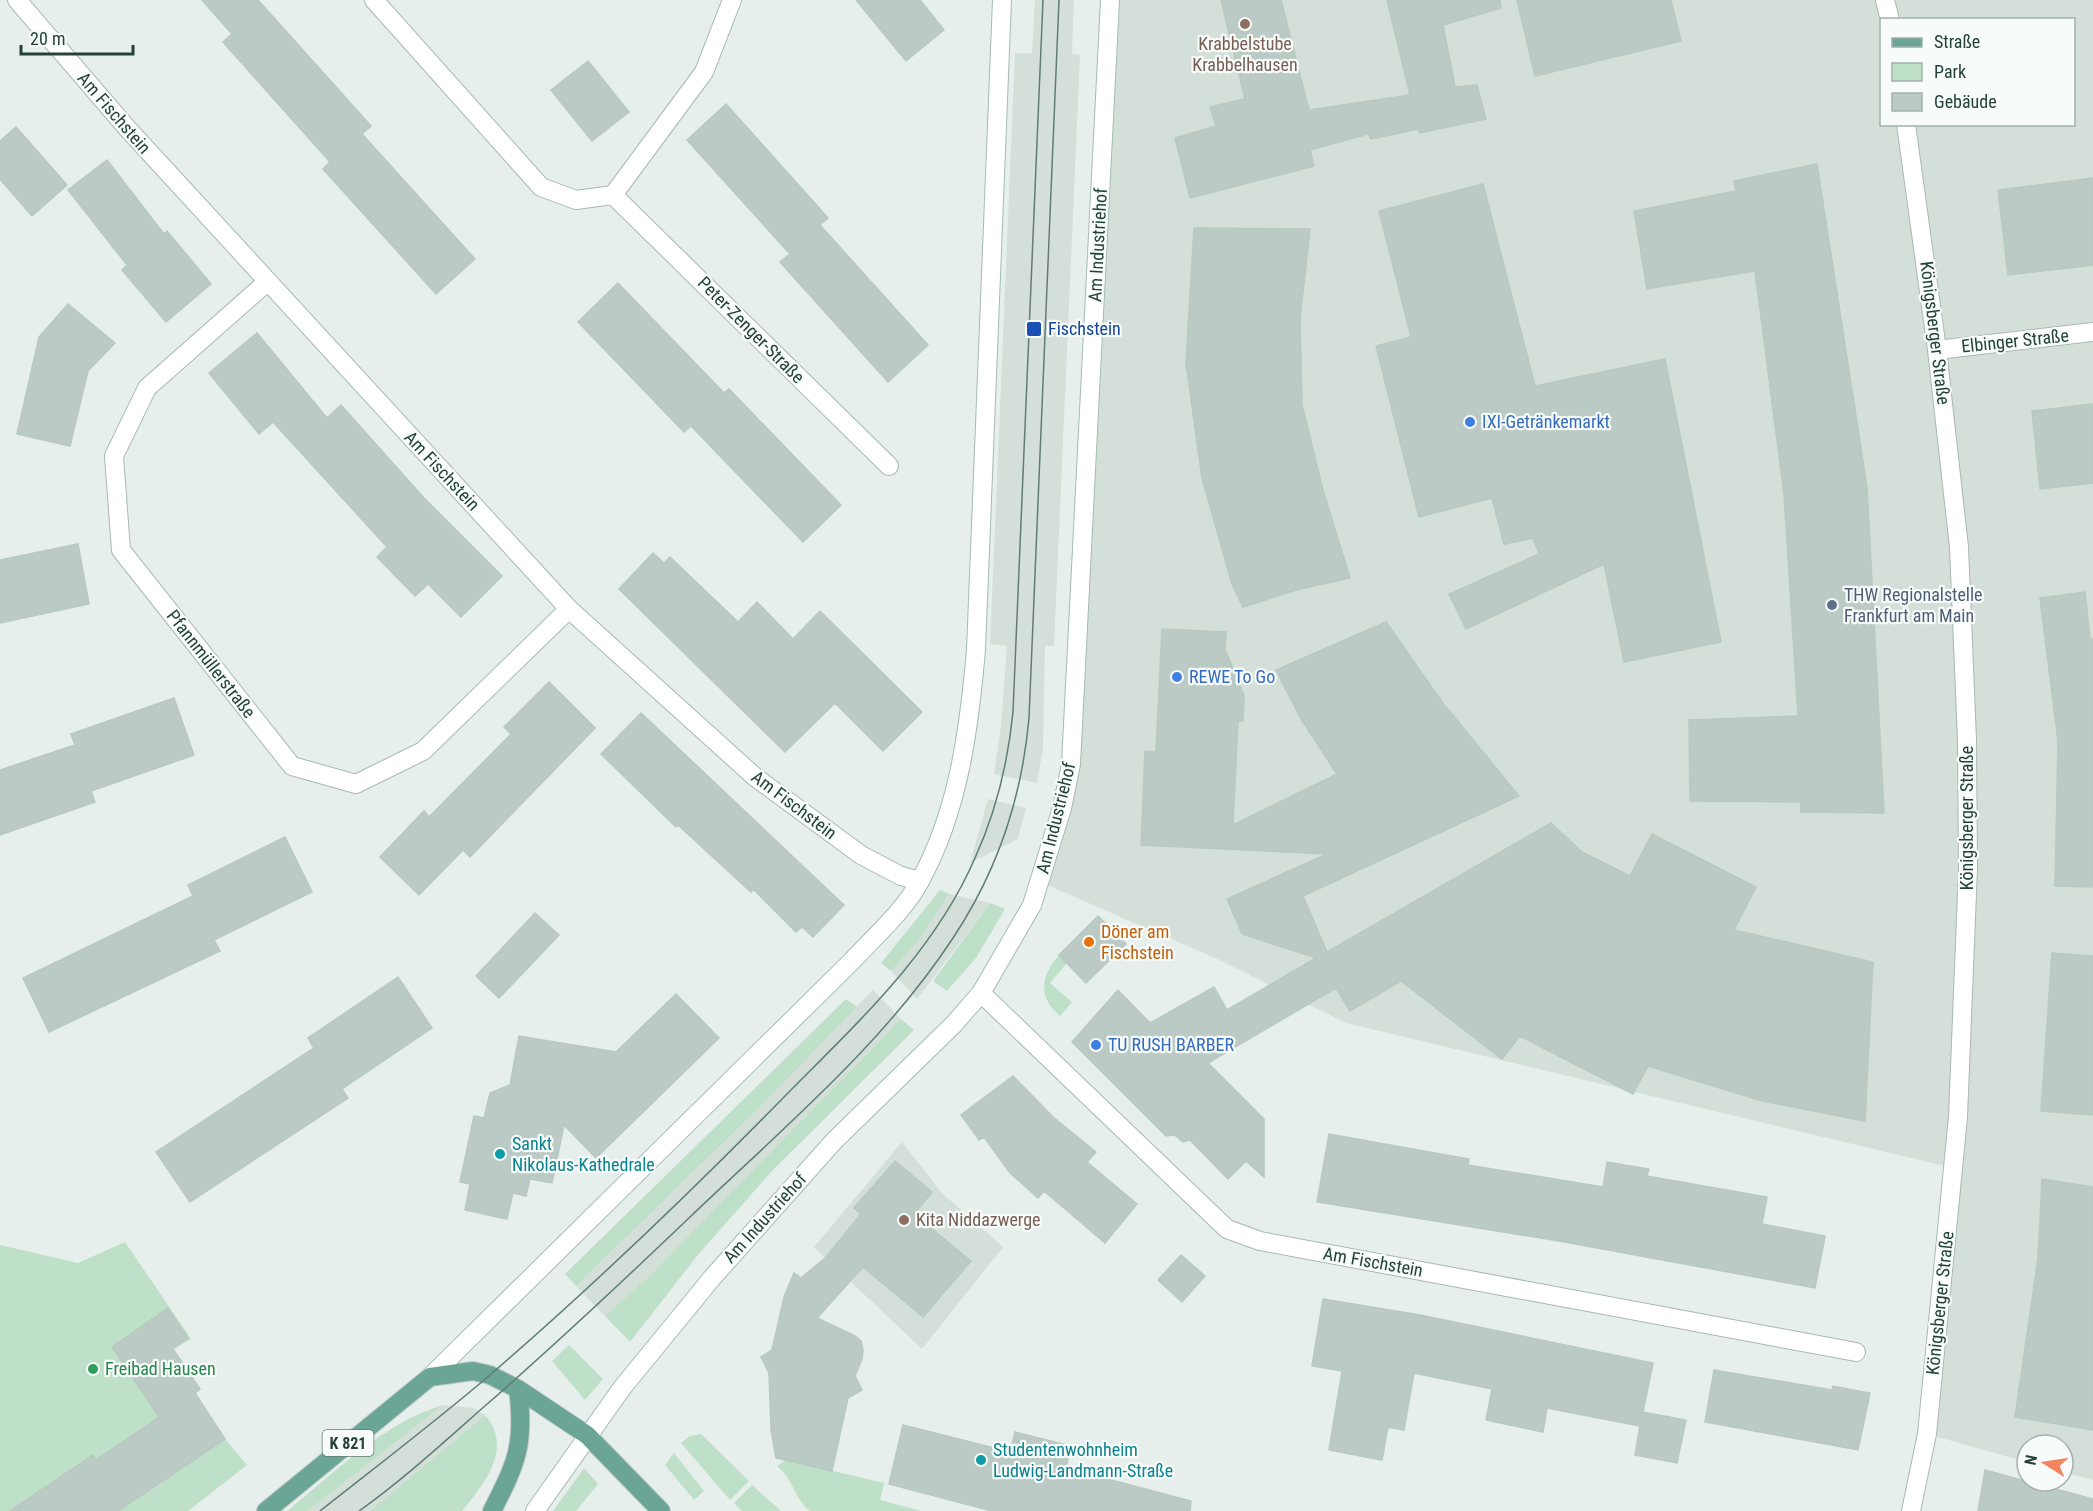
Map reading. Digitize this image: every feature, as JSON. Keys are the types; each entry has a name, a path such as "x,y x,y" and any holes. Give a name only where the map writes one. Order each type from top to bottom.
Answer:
{"main road":[{"path":"430,1377 472,1371 490,1375 518,1389 587,1435 661,1511"},
{"name":"K 821","path":"266,1511 430,1377"},
{"path":"492,1511 518,1455 523,1425 518,1389"}],"street":[{"name":"Am Fischstein","path":"17,0 127,128 569,609 755,777 861,855 901,876 920,881"},
{"path":"374,0 541,187 576,201 614,195 704,72 732,0"},
{"path":"430,1377 852,961 904,904 920,881 948,816 964,749 976,650 1002,0"},
{"name":"Am Industriehof","path":"535,1511 587,1435 712,1278 834,1141 954,1024 981,993 1032,905 1062,808 1071,764 1110,0"},
{"path":"1885,0 1890,18"},
{"name":"Königsberger Straße","path":"1906,126 1937,350 1960,555 1967,740 1968,868 1959,1117 1927,1434 1911,1511"},
{"name":"Peter-Zenger-Straße","path":"614,195 889,466"},
{"name":"Pfannmüllerstraße","path":"267,282 147,388 114,456 121,550 292,766 356,784 423,751 569,609"},
{"name":"Elbinger Straße","path":"1937,350 2093,332"},
{"name":"Am Fischstein","path":"981,993 1227,1229 1260,1241 1856,1352"}],"shaded area":[{"path":"1035,0 1074,0 1072,54 1080,55 1054,646 1045,646 1043,748 1037,783 994,774 1001,726 1007,646 990,644 1015,53 1032,53"},
{"path":"1110,0 2093,0 2093,1480 2075,1475 2075,1433 2015,1433 2015,1459 1927,1434 1953,1168 1346,1023 1213,957 1040,882 1071,764"},
{"path":"988,799 1026,808 1018,839 970,863"},
{"path":"949,894 990,903 917,999 891,971 918,941"},
{"path":"873,990 901,1019 647,1278 605,1316 576,1286 758,1109"},
{"name":"Kita Niddazwerge","path":"902,1142 942,1193 1003,1247 922,1349 814,1247"},
{"path":"443,1405 473,1408 485,1415 370,1511 308,1511"}],"green space":[{"path":"940,890 949,894 918,941 891,971 881,963"},
{"path":"990,903 1005,909 976,958 947,991 933,981"},
{"path":"1059,955 1067,963 1050,983 1072,1002 1060,1016 1048,1001 1044,986 1048,971"},
{"path":"846,999 857,1007 758,1109 576,1286 565,1274"},
{"path":"901,1019 914,1030 772,1171 697,1256 630,1342 605,1316 647,1278"},
{"name":"Freibad Hausen","path":"125,1242 191,1339 173,1349 200,1389 195,1394 225,1439 247,1465 188,1511 0,1511 0,1245 78,1263"},
{"path":"569,1345 603,1379 585,1400 552,1361"},
{"path":"443,1405 308,1511 287,1511 381,1436 401,1423"},
{"path":"485,1415 493,1427 497,1440 496,1453 487,1477 462,1511 370,1511"},
{"path":"701,1434 749,1481 730,1500 681,1443 690,1436"},
{"path":"674,1453 704,1491 694,1500 665,1465"},
{"path":"786,1460 884,1483 880,1500 921,1511 810,1511 777,1466"},
{"path":"584,1468 598,1484 576,1511 553,1511"},
{"path":"752,1485 781,1511 742,1511 734,1503"}],"building":[{"path":"202,0 258,0 371,126 362,134 475,259 436,294 323,169 330,162 223,42 232,34"},
{"path":"856,0 920,0 944,30 906,61"},
{"path":"1221,0 1281,0 1309,110 1410,95 1387,0 1500,0 1501,8 1443,25 1455,87 1477,85 1486,119 1420,133 1418,129 1371,139 1368,134 1310,150 1314,166 1190,198 1175,138 1216,126 1210,107 1245,99"},
{"path":"1517,0 1671,0 1681,41 1535,76"},
{"path":"588,61 629,112 592,141 551,90"},
{"path":"726,104 828,218 820,225 928,345 888,382 780,262 790,254 687,140"},
{"path":"16,127 67,185 32,216 0,179 0,141"},
{"path":"107,160 164,234 167,231 211,284 166,322 122,270 127,265 68,190"},
{"path":"1817,164 1867,487 1884,813 1801,812 1801,802 1690,801 1689,720 1798,716 1784,494 1755,271 1647,289 1634,211 1736,191 1734,181"},
{"path":"2093,178 2093,265 2008,275 1998,190"},
{"path":"1483,184 1535,386 1665,359 1721,642 1624,662 1604,564 1466,629 1449,594 1539,554 1533,538 1504,544 1492,498 1419,517 1376,346 1411,337 1379,211"},
{"path":"1194,228 1310,229 1300,319 1302,405 1323,490 1350,578 1296,590 1243,607 1232,584 1202,478 1186,363"},
{"path":"618,283 724,393 729,389 841,505 803,542 691,426 684,432 578,322"},
{"path":"68,304 115,343 88,371 70,446 17,434 39,337"},
{"path":"257,333 327,418 341,405 424,498 502,576 461,617 428,584 415,596 377,557 387,547 273,422 259,434 209,373"},
{"path":"2093,404 2093,483 2040,489 2032,411"},
{"path":"78,544 89,604 0,623 0,560"},
{"path":"653,553 664,563 670,557 738,622 757,602 793,639 820,611 922,712 883,751 835,703 785,752 619,589"},
{"path":"2085,592 2090,639 2093,639 2093,887 2055,886 2058,741 2040,598"},
{"path":"1386,622 1442,702 1519,796 1303,896 1327,952 1551,823 1582,852 1630,876 1652,834 1756,887 1734,930 1873,962 1865,1121 1762,1101 1648,1066 1633,1094 1520,1036 1502,1059 1401,981 1350,1011 1336,988 1208,1063 1264,1119 1264,1177 1246,1161 1228,1179 1190,1140 1183,1142 1175,1135 1166,1136 1072,1042 1118,990 1150,1023 1214,987 1227,1010 1316,958 1242,934 1227,899 1327,854 1141,845 1145,751 1156,752 1162,629 1226,632 1225,649 1244,696 1243,721 1238,721 1233,825 1337,774 1301,719 1276,670"},
{"path":"549,682 595,728 470,857 463,850 419,895 380,857 424,811 429,817 511,734 504,727"},
{"path":"174,698 194,755 91,791 95,802 0,835 0,770 75,745 71,734"},
{"path":"641,713 844,905 813,937 802,927 796,932 753,889 751,892 678,825 676,827 601,754"},
{"path":"285,837 312,892 214,940 220,951 49,1032 23,978 193,896 188,885"},
{"path":"535,913 559,935 499,998 476,976"},
{"path":"1098,916 1126,944 1086,983 1059,955"},
{"path":"2052,953 2093,956 2093,1115 2041,1111"},
{"path":"398,977 432,1028 342,1089 348,1098 190,1202 156,1152 314,1048 308,1038"},
{"path":"676,994 719,1038 596,1158 564,1125 552,1183 530,1179 526,1196 513,1193 507,1219 465,1210 470,1184 460,1182 474,1116 484,1118 490,1093 510,1085 519,1036 616,1052"},
{"path":"1013,1076 1053,1117 1096,1152 1087,1162 1137,1204 1105,1243 1044,1191 1038,1198 1010,1173 984,1137 979,1140 961,1115"},
{"path":"1329,1134 1469,1159 1468,1165 1603,1187 1607,1162 1649,1169 1647,1176 1767,1197 1762,1224 1825,1236 1815,1288 1559,1241 1317,1202"},
{"path":"895,1161 932,1192 914,1214 971,1261 923,1317 863,1267 817,1318 855,1336 861,1341 863,1350 855,1376 862,1390 848,1398 832,1471 776,1458 771,1430 769,1373 761,1357 772,1350 784,1297 794,1273 801,1278 825,1258 861,1214 854,1208"},
{"path":"2042,1179 2093,1187 2093,1430 2015,1417 2038,1258"},
{"path":"1181,1255 1205,1276 1182,1302 1158,1280"},
{"path":"1323,1299 1420,1315 1653,1363 1643,1412 1686,1420 1677,1463 1635,1455 1640,1426 1547,1408 1543,1432 1486,1420 1492,1389 1414,1373 1404,1430 1388,1427 1382,1460 1329,1450 1342,1371 1312,1366"},
{"path":"168,1308 188,1338 173,1349 200,1389 195,1393 225,1439 118,1511 10,1511 93,1455 96,1460 159,1417 112,1347"},
{"path":"1714,1370 1832,1390 1833,1386 1870,1393 1858,1450 1705,1422"},
{"name":"Studentenwohnheim Ludwig-Landmann-Straße","path":"903,1425 1010,1452 1015,1432 1071,1446 1066,1468 1191,1501 1190,1511 992,1511 889,1484"},
{"path":"1985,1470 2015,1478 2015,1493 2071,1493 2093,1499 2093,1511 1978,1511"}],"tram line":[{"path":"320,1511 490,1375 678,1203 840,1041 892,985 938,925 958,893 975,858 1000,786 1013,712 1043,0"},
{"path":"359,1511 424,1460 538,1359 830,1085 895,1014 925,977 969,913 995,860 1005,833 1020,776 1029,718 1059,0"}],"place":[{"name":"Krabbelstube Krabbelhausen","path":"1245,24"},
{"name":"Fischstein","path":"1034,329"},
{"name":"IXI-Getränkemarkt","path":"1470,422"},
{"name":"THW Regionalstelle Frankfurt am Main","path":"1832,605"},
{"name":"REWE To Go","path":"1177,677"},
{"name":"Döner am Fischstein","path":"1089,942"},
{"name":"TU RUSH BARBER","path":"1096,1045"},
{"name":"Sankt Nikolaus-Kathedrale","path":"500,1154"},
{"name":"Kita Niddazwerge","path":"904,1220"},
{"name":"Freibad Hausen","path":"93,1369"},
{"name":"Studentenwohnheim Ludwig-Landmann-Straße","path":"981,1460"}]}
